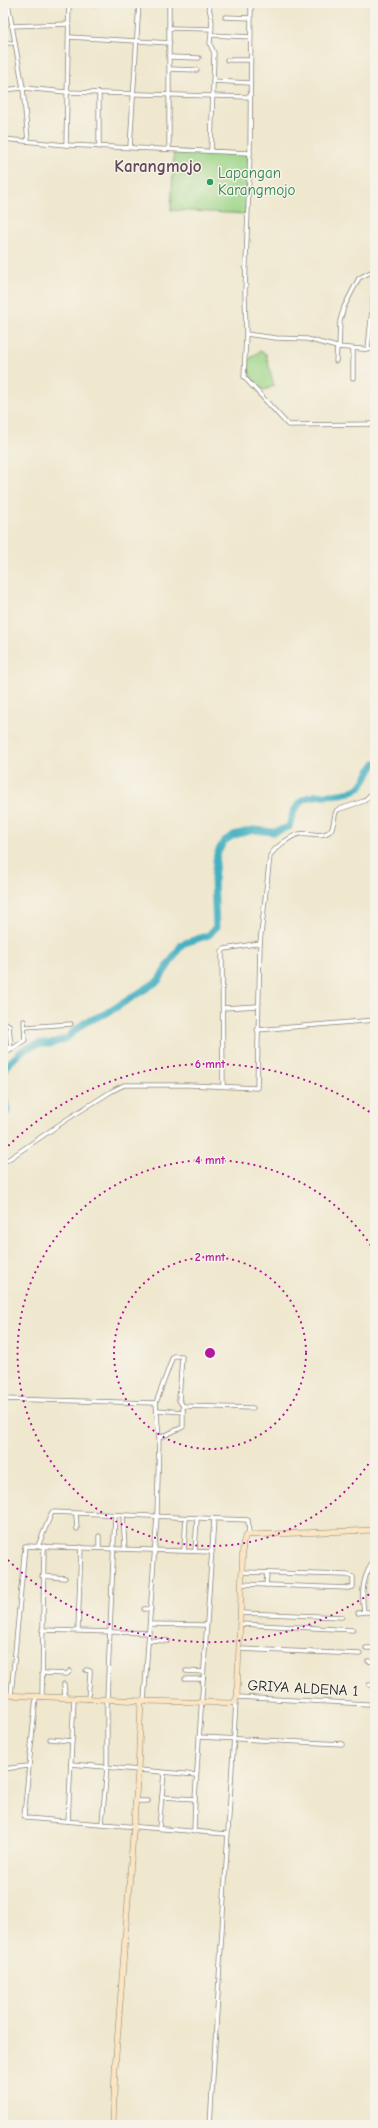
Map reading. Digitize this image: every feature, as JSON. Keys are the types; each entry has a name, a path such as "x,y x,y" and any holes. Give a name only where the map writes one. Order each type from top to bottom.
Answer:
{"main road":[{"path":"3,1695 230,1703 236,1699 240,1648 243,1540 249,1534 319,1534 375,1530"},
{"path":"113,2125 115,2069 143,1701"}],"street":[{"path":"8,3 13,43 23,88 28,141"},
{"path":"66,145 69,3"},
{"path":"130,147 132,94 139,3"},
{"path":"168,149 170,69 169,3"},
{"path":"208,3 212,29 210,44 214,53 211,151"},
{"path":"252,3 250,37 250,153 245,292 246,334 244,377 288,425 375,424"},
{"path":"225,17 251,18"},
{"path":"12,26 68,24"},
{"path":"169,28 212,29"},
{"path":"212,35 250,37"},
{"path":"69,37 170,43"},
{"path":"3,43 13,43"},
{"path":"170,57 199,58"},
{"path":"227,60 250,60"},
{"path":"170,69 197,70"},
{"path":"213,81 250,82"},
{"path":"3,90 23,88 66,92 250,97"},
{"path":"99,93 99,146"},
{"path":"3,140 66,145 250,153"},
{"path":"336,361 340,321 344,307 358,278 375,270"},
{"path":"368,350 375,278"},
{"path":"246,334 276,338 307,339 338,347 375,350 375,356"},
{"path":"353,349 353,378"},
{"path":"3,1163 119,1087 142,1085 256,1088 259,1030 258,1006 260,943 271,853 300,834 321,835 328,832 332,828 337,810 364,801 375,790"},
{"path":"223,1086 222,951 225,949 260,943"},
{"path":"223,1008 258,1006"},
{"path":"259,1030 375,1020"},
{"path":"3,1055 25,1040 24,1021"},
{"path":"3,1022 9,1025 11,1050"},
{"path":"25,1027 71,1024"},
{"path":"143,1701 149,1640 157,1516 159,1438 158,1410 156,1404 172,1356 175,1355 183,1357 179,1400 183,1406 183,1428 159,1438"},
{"path":"3,1399 156,1404"},
{"path":"183,1406 253,1408"},
{"path":"158,1410 183,1412"},
{"path":"38,1546 52,1512 76,1515 157,1516 197,1519 248,1520 249,1534"},
{"path":"76,1515 77,1529"},
{"path":"102,1823 107,1767 107,1699 115,1548 115,1515"},
{"path":"123,1516 125,1548"},
{"path":"184,1550 186,1518"},
{"path":"195,1551 197,1519"},
{"path":"194,1832 202,1679 214,1519"},
{"path":"98,1547 99,1536"},
{"path":"11,1695 24,1548 27,1545 212,1552"},
{"path":"44,1546 42,1576 42,1673 28,1766 25,1817 28,1819 102,1823 227,1834"},
{"path":"78,1630 80,1547"},
{"path":"364,1612 363,1583 366,1573 375,1560"},
{"path":"242,1572 347,1576 353,1577 353,1587 242,1584"},
{"path":"266,1585 267,1574"},
{"path":"42,1576 66,1578"},
{"path":"144,1609 151,1609"},
{"path":"358,1613 375,1612"},
{"path":"241,1613 342,1617"},
{"path":"150,1624 206,1625"},
{"path":"241,1624 353,1630"},
{"path":"42,1630 149,1633"},
{"path":"149,1640 168,1641"},
{"path":"240,1648 360,1654"},
{"path":"366,1648 375,1648"},
{"path":"368,1662 375,1662"},
{"path":"86,1670 90,1671 88,1699"},
{"path":"42,1673 67,1674 70,1671"},
{"path":"186,1671 203,1672"},
{"path":"185,1679 202,1679"},
{"path":"64,1684 65,1698"},
{"path":"369,1685 375,1685"},
{"path":"68,1821 72,1764 74,1698"},
{"path":"210,2125 236,1699"},
{"name":"GRIYA ALDENA 1","path":"236,1699 368,1704"},
{"path":"199,1737 234,1740 343,1744"},
{"path":"50,1739 72,1741"},
{"path":"72,1764 196,1775"},
{"path":"3,1769 28,1766"},
{"path":"159,1828 164,1772"},
{"path":"162,1797 195,1799"},
{"path":"135,1801 148,1801"}],"green space":[{"name":"Lapangan Karangmojo","path":"174,151 248,154 246,214 171,210"},
{"path":"260,351 266,354 274,386 264,390 254,382 248,365 248,360"}],"waterway":[{"path":"3,1073 6,1066 23,1050 37,1044 51,1044 67,1038 84,1023 107,1013 158,981 182,944 209,935 216,927 214,878 217,854 224,841 234,835 253,830 274,832 289,827 294,812 300,803 307,798 336,795 357,789 365,781 375,763"},
{"path":"3,1091 7,1111 3,1116"}],"place":[{"name":"Lapangan Karangmojo","path":"210,182"}],"district":[{"name":"Karangmojo","path":"158,166"}]}
